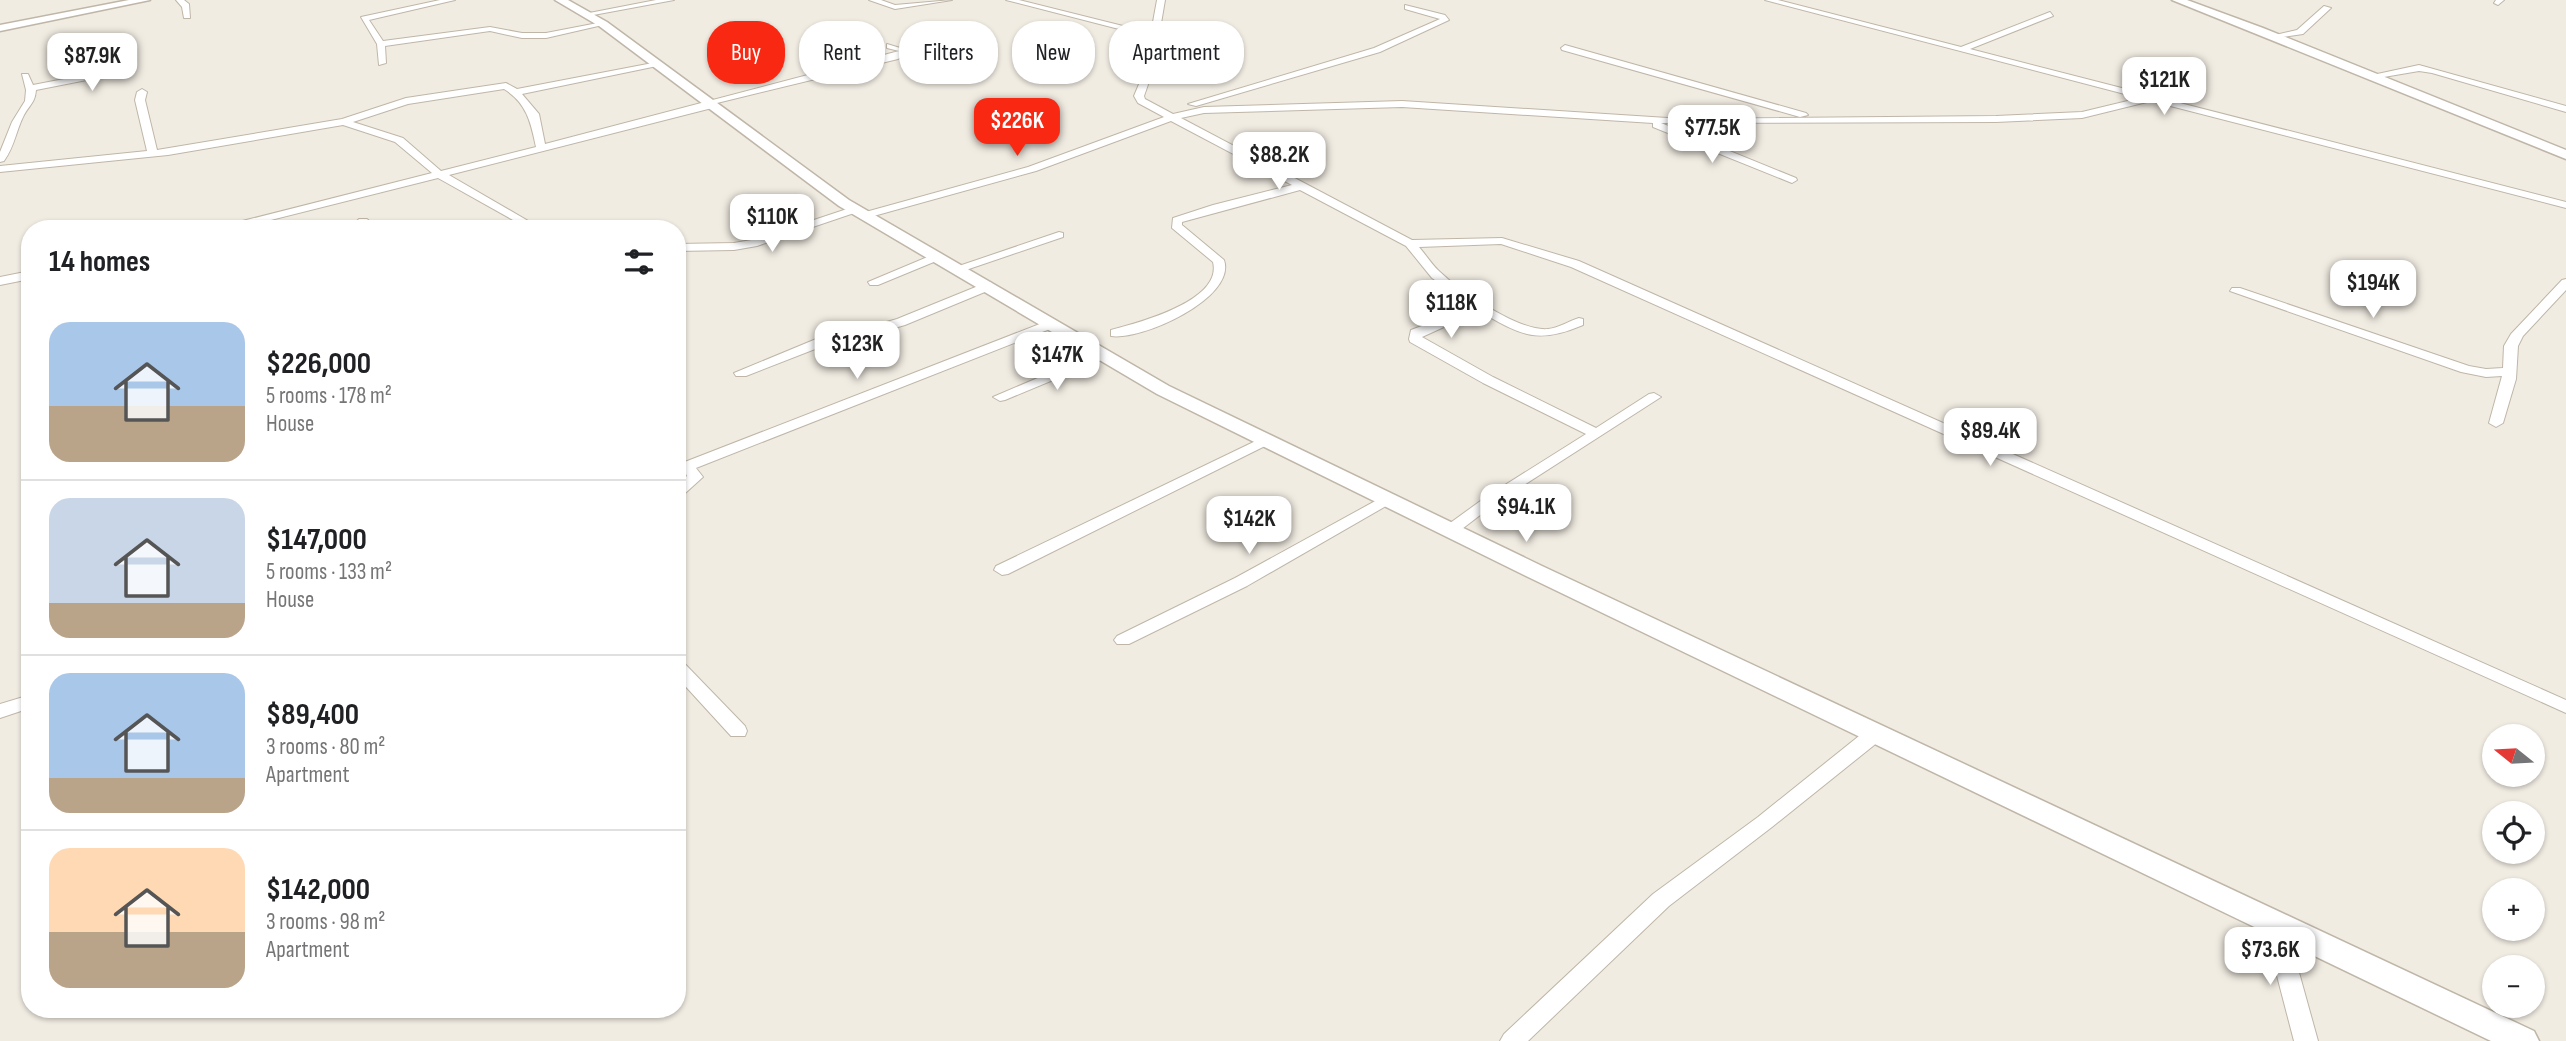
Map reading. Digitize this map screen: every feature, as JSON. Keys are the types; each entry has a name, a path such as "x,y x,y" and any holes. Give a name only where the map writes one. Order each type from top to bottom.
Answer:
{"street":[{"path":"0,28 145,0"},
{"path":"180,0 186,6 187,16"},
{"path":"382,63 381,44 364,19 451,0"},
{"path":"560,0 595,19 820,186 1175,397 1534,571 2523,1041"},
{"path":"381,44 491,29 506,29 517,36 539,36 670,0"},
{"path":"873,0 895,7 948,0"},
{"path":"1010,0 1109,25"},
{"path":"1158,21 1161,0"},
{"path":"1769,0 1965,48 2566,205"},
{"path":"2177,0 2566,155"},
{"path":"686,246 697,244 725,248 754,243 861,212 1032,170 1168,114 1377,51 1445,20 1408,7"},
{"path":"2275,37 2300,32 2327,8"},
{"path":"1965,48 2050,14"},
{"path":"30,88 104,74 109,59 108,48 120,41"},
{"path":"256,220 895,57 906,51 890,46"},
{"path":"1565,48 1819,120"},
{"path":"516,92 658,65"},
{"path":"2372,76 2428,69 2566,109"},
{"path":"0,159 13,140 20,110 30,102 30,88 25,76"},
{"path":"1144,84 1139,99 1410,244 1436,275 1478,305 1523,328 1540,333 1549,333 1579,322"},
{"path":"0,169 152,154 344,122 406,101 506,86 516,92 534,114 541,148"},
{"path":"142,92 140,100 152,154"},
{"path":"1168,114 1236,108 1402,104 1644,120 2055,118 2095,113 2152,98"},
{"path":"1644,120 1792,180"},
{"path":"344,122 399,140 418,153 439,174 521,220"},
{"path":"1116,333 1167,318 1186,308 1202,296 1220,272 1218,260 1176,226 1177,220 1302,186"},
{"path":"956,269 1059,235"},
{"path":"1410,244 1502,241 1575,264 2566,707"},
{"path":"874,282 937,257"},
{"path":"0,281 21,277"},
{"path":"2496,423 2509,372 2511,346 2517,334 2566,283"},
{"path":"741,373 826,340 846,338 901,322 988,286"},
{"path":"2236,291 2466,369 2486,373 2509,372"},
{"path":"1478,305 1471,312 1421,331 1413,337 1488,380 1595,433"},
{"path":"686,466 1050,324"},
{"path":"1000,397 1101,355"},
{"path":"1452,530 1490,500 1654,397"},
{"path":"1002,570 1264,440"},
{"path":"686,471 695,477 686,485"},
{"path":"1124,640 1241,582 1388,499"},
{"path":"686,676 738,731"},
{"path":"0,711 21,704"},
{"path":"1511,1041 1661,900 1765,822 1876,733"},
{"path":"2274,922 2306,1041"}]}
